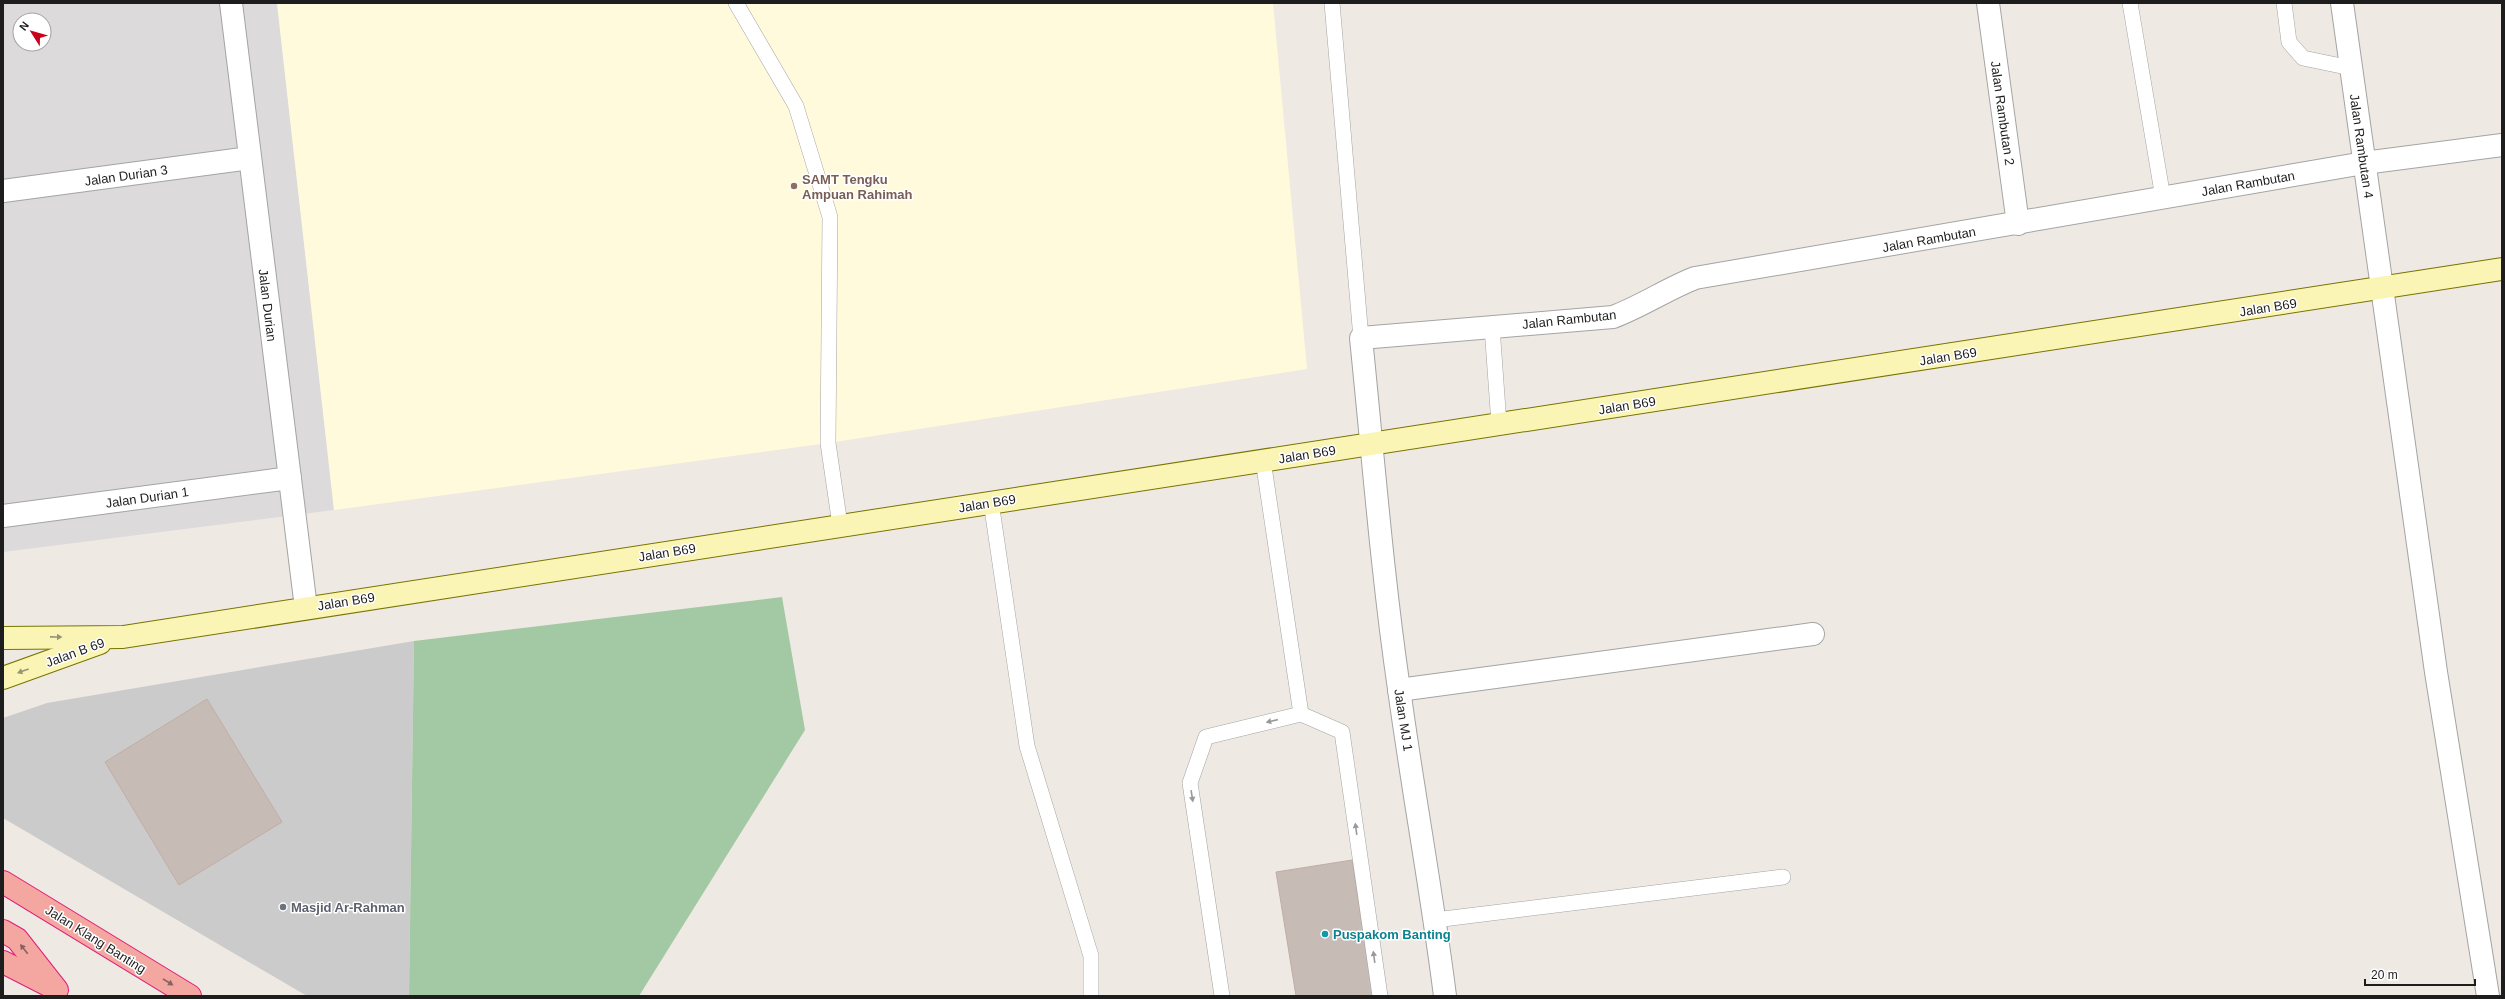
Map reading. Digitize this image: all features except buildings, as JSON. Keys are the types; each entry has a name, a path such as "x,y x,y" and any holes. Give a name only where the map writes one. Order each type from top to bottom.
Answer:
{"highway":[{"name":"Jalan Klang Banting","path":"3,882 190,996"},
{"path":"3,931 17,939 62,993"},
{"path":"3,962 62,993"}],"main road":[{"name":"Jalan B69","path":"112,638 2381,289 2502,269"},
{"name":"Jalan B 69","path":"3,638 24,636 112,638"},
{"name":"Jalan B 69","path":"3,678 112,638"}],"street":[{"name":"Jalan Durian","path":"230,3 306,608"},
{"name":"Jalan Rambutan 2","path":"1988,3 2018,224"},
{"name":"Jalan Rambutan 4","path":"2342,3 2436,672 2488,996"},
{"name":"Jalan Rambutan","path":"1361,338 1613,317 1636,308 1663,291 1696,278 2018,224 2364,163 2502,145"},
{"name":"Jalan Durian 3","path":"3,191 250,158"},
{"name":"Jalan MJ 1","path":"1361,338 1379,529 1399,690 1436,920 1445,996"},
{"name":"Jalan Durian 1","path":"3,516 290,478"},
{"path":"1399,690 1813,634"}],"lane":[{"path":"736,3 796,106 830,217 828,443 840,526"},
{"path":"1332,3 1361,338"},
{"path":"2130,3 2163,198"},
{"path":"2284,3 2289,42 2303,58 2351,68"},
{"path":"1492,327 1499,424"},
{"path":"1263,460 1301,714"},
{"path":"991,502 1027,746 1091,956 1091,996"},
{"path":"1222,996 1190,783 1206,737 1301,714 1342,732 1380,996"},
{"path":"1436,920 1783,877"}],"shaded area":[{"path":"3,3 277,3 334,510 3,552"},
{"name":"SAMT Tengku Ampuan Rahimah","path":"277,3 1273,3 1307,369 828,443 334,510"},
{"name":"Masjid Ar-Rahman","path":"414,641 409,996 307,996 3,818 3,718 47,703"}],"green space":[{"path":"782,597 805,730 639,996 409,996 414,641"}],"place":[{"name":"SAMT Tengku Ampuan Rahimah","path":"794,186"},
{"name":"Masjid Ar-Rahman","path":"283,907"},
{"name":"Puspakom Banting","path":"1325,934"}]}
